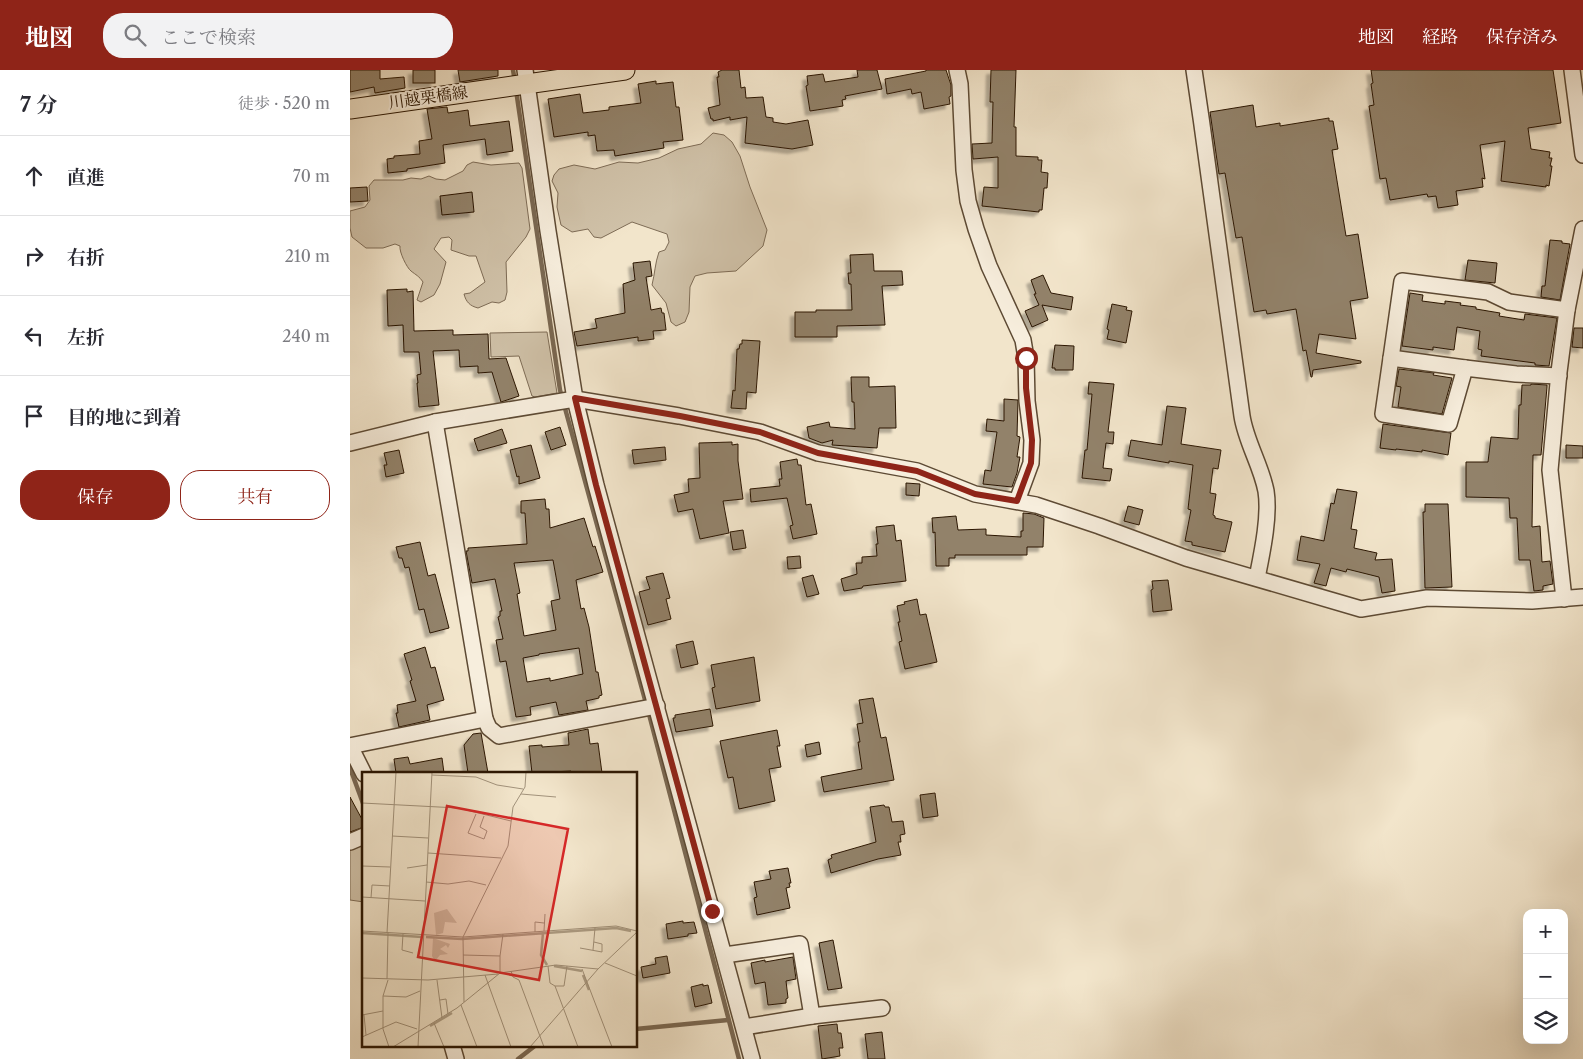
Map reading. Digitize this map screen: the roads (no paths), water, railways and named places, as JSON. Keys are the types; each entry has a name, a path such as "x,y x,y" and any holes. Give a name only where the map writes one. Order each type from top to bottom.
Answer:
{"main road":[{"name":"川越栗橋線","path":"350,109 525,76 625,70"}],"street":[{"path":"957,70 960,84 964,170 968,201 989,266 1023,340 1026,358 1026,388 1032,440 1031,463 1017,501"},
{"path":"1194,70 1244,432 1258,465 1266,493 1265,532 1257,578"},
{"path":"1572,70 1583,155"},
{"path":"525,76 575,398 596,485 752,1059"},
{"path":"1564,599 1550,470 1567,310 1583,229"},
{"path":"1465,368 1449,424 1383,414 1402,280 1488,292 1509,302 1567,310"},
{"path":"1391,358 1516,374 1559,376"},
{"path":"350,442 435,422 575,398 760,432 818,453 917,471 975,494 1036,506 1099,526 1186,558 1361,609 1427,598 1532,601 1583,597"},
{"path":"435,422 485,719 489,728 499,736 657,706"},
{"path":"363,772 350,746 485,719"},
{"path":"350,842 362,837"},
{"path":"725,955 800,944 812,1016"},
{"path":"744,1027 812,1016 882,1008"},
{"path":"452,1046 456,1059"}],"waterway":[{"path":"513,70 515,82"},
{"path":"516,90 560,390 650,718 739,1059"},
{"path":"350,768 362,801"},
{"path":"638,1029 728,1020"},
{"path":"518,1059 535,1046"}]}
